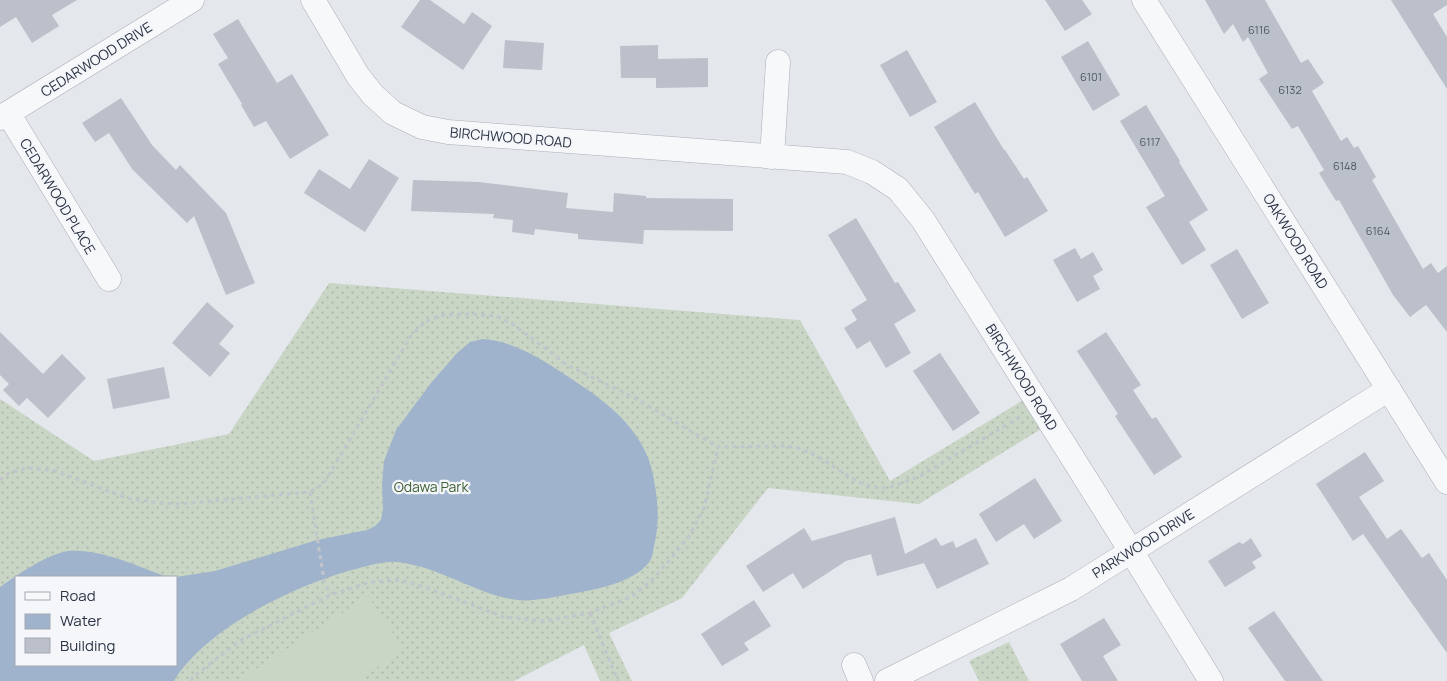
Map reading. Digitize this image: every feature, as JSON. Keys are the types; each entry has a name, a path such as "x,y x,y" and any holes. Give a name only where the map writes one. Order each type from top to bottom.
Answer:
{"street":[{"name":"CEDARWOOD DRIVE","path":"4,116 192,0"},
{"name":"BIRCHWOOD ROAD","path":"313,0 358,76 373,95 393,113 422,127 448,132 847,162 872,172 898,189 923,220 1211,681"},
{"name":"OAKWOOD ROAD","path":"1144,0 1447,482"},
{"path":"772,157 778,62"},
{"name":"CEDARWOOD PLACE","path":"4,116 109,279"},
{"name":"PARKWOOD DRIVE","path":"887,681 1070,589 1390,389"}],"path":[{"path":"0,480 9,473 27,468 55,471 128,498 158,503 180,504 310,492 324,483 411,336 425,322 441,315 472,314 496,316 514,324 567,365 633,397 718,447 783,446 799,448 820,458 858,482 873,487 888,488 920,476 1039,405"},
{"path":"191,681 193,677 241,640 330,595 370,582 400,580 424,586 504,617 544,621 590,613 633,596 655,577 688,538 704,508 718,447"},
{"path":"310,492 324,580 330,595"},
{"path":"590,613 618,681"}],"green space":[{"name":"Odawa Park","path":"329,283 800,320 890,481 1033,394 1051,423 919,504 768,488 682,598 609,633 632,681 600,681 584,645 514,681 0,681 0,399 94,461 229,434"},
{"path":"368,596 404,650 357,681 238,681"},
{"path":"1009,642 1029,681 979,681 969,661"}],"water":[{"path":"483,339 497,341 525,351 551,365 610,407 637,437 644,449 653,475 658,520 652,557 645,567 637,573 618,583 596,589 546,598 517,600 489,593 423,567 399,562 382,563 320,580 271,602 248,615 206,645 189,661 174,681 0,681 0,587 15,577 15,666 178,666 178,577 215,571 317,540 367,530 375,526 381,520 383,509 384,461 396,430 431,383 457,353 470,342"},
{"path":"68,551 92,552 131,563 164,576 17,576 51,556"}],"building":[{"path":"0,0 77,0 52,15 59,26 32,43 16,17 0,27"},
{"path":"420,0 430,0 464,24 472,12 492,26 463,70 401,27"},
{"path":"1045,0 1082,0 1092,14 1065,31"},
{"path":"1205,0 1265,0 1301,63 1308,59 1324,83 1312,91 1341,141 1347,137 1354,148 1358,146 1376,177 1372,180 1423,269 1431,263 1438,273 1447,266 1447,332 1426,305 1410,317 1393,295 1339,200 1336,201 1319,173 1324,170 1298,126 1292,129 1259,79 1268,73 1248,37 1243,42 1233,24 1224,34"},
{"path":"1391,0 1447,0 1447,5 1433,14 1447,37 1447,89"},
{"path":"238,19 277,83 292,74 329,135 290,159 266,121 254,127 218,64 228,58 213,34"},
{"path":"505,40 544,43 542,70 503,68"},
{"path":"1088,41 1120,95 1093,111 1061,57"},
{"path":"658,45 658,59 708,58 708,87 656,88 656,78 621,78 620,46"},
{"path":"907,50 937,102 910,117 880,65"},
{"path":"121,98 152,145 176,170 180,165 226,213 255,283 226,295 194,216 187,223 132,169 109,133 95,142 82,123"},
{"path":"975,102 1004,150 1024,179 1027,177 1048,211 1005,237 978,192 975,194 934,127"},
{"path":"1146,105 1208,210 1189,222 1206,250 1182,265 1146,207 1165,196 1120,121"},
{"path":"369,159 399,178 365,232 304,193 319,169 350,189"},
{"path":"413,180 479,182 568,193 566,208 613,212 614,193 646,196 646,198 733,199 733,231 644,230 643,244 578,239 578,234 535,229 534,235 512,232 513,220 493,218 494,214 411,211"},
{"path":"856,218 895,283 898,282 916,311 894,324 911,353 886,368 870,341 857,349 844,328 857,320 851,310 867,300 828,235"},
{"path":"1075,248 1081,259 1093,252 1103,270 1093,276 1100,289 1077,302 1053,260"},
{"path":"1237,249 1269,303 1242,319 1210,265"},
{"path":"207,302 234,326 219,344 230,353 210,377 172,343"},
{"path":"0,332 43,374 62,354 86,378 48,418 27,398 19,406 3,390 9,384 0,375"},
{"path":"1106,332 1141,385 1133,390 1152,419 1156,417 1182,457 1154,475 1115,416 1118,414 1077,351"},
{"path":"940,353 980,413 953,431 913,371"},
{"path":"164,367 170,398 113,409 107,379"},
{"path":"1365,452 1384,481 1359,497 1387,539 1401,529 1422,558 1429,553 1447,580 1447,653 1363,534 1353,541 1316,484"},
{"path":"1035,478 1062,521 1034,539 1024,524 996,542 979,514"},
{"path":"895,517 905,554 936,538 941,546 953,541 956,548 976,538 989,564 937,589 924,563 877,576 871,554 846,561 803,589 793,573 763,592 746,566 804,528 812,541"},
{"path":"1251,538 1262,556 1252,562 1256,568 1225,587 1208,561 1239,542 1243,544"},
{"path":"754,600 771,626 744,643 749,650 722,666 701,634"},
{"path":"1274,611 1323,681 1285,681 1248,628"},
{"path":"1104,618 1121,645 1103,656 1118,681 1082,681 1060,644"}]}
